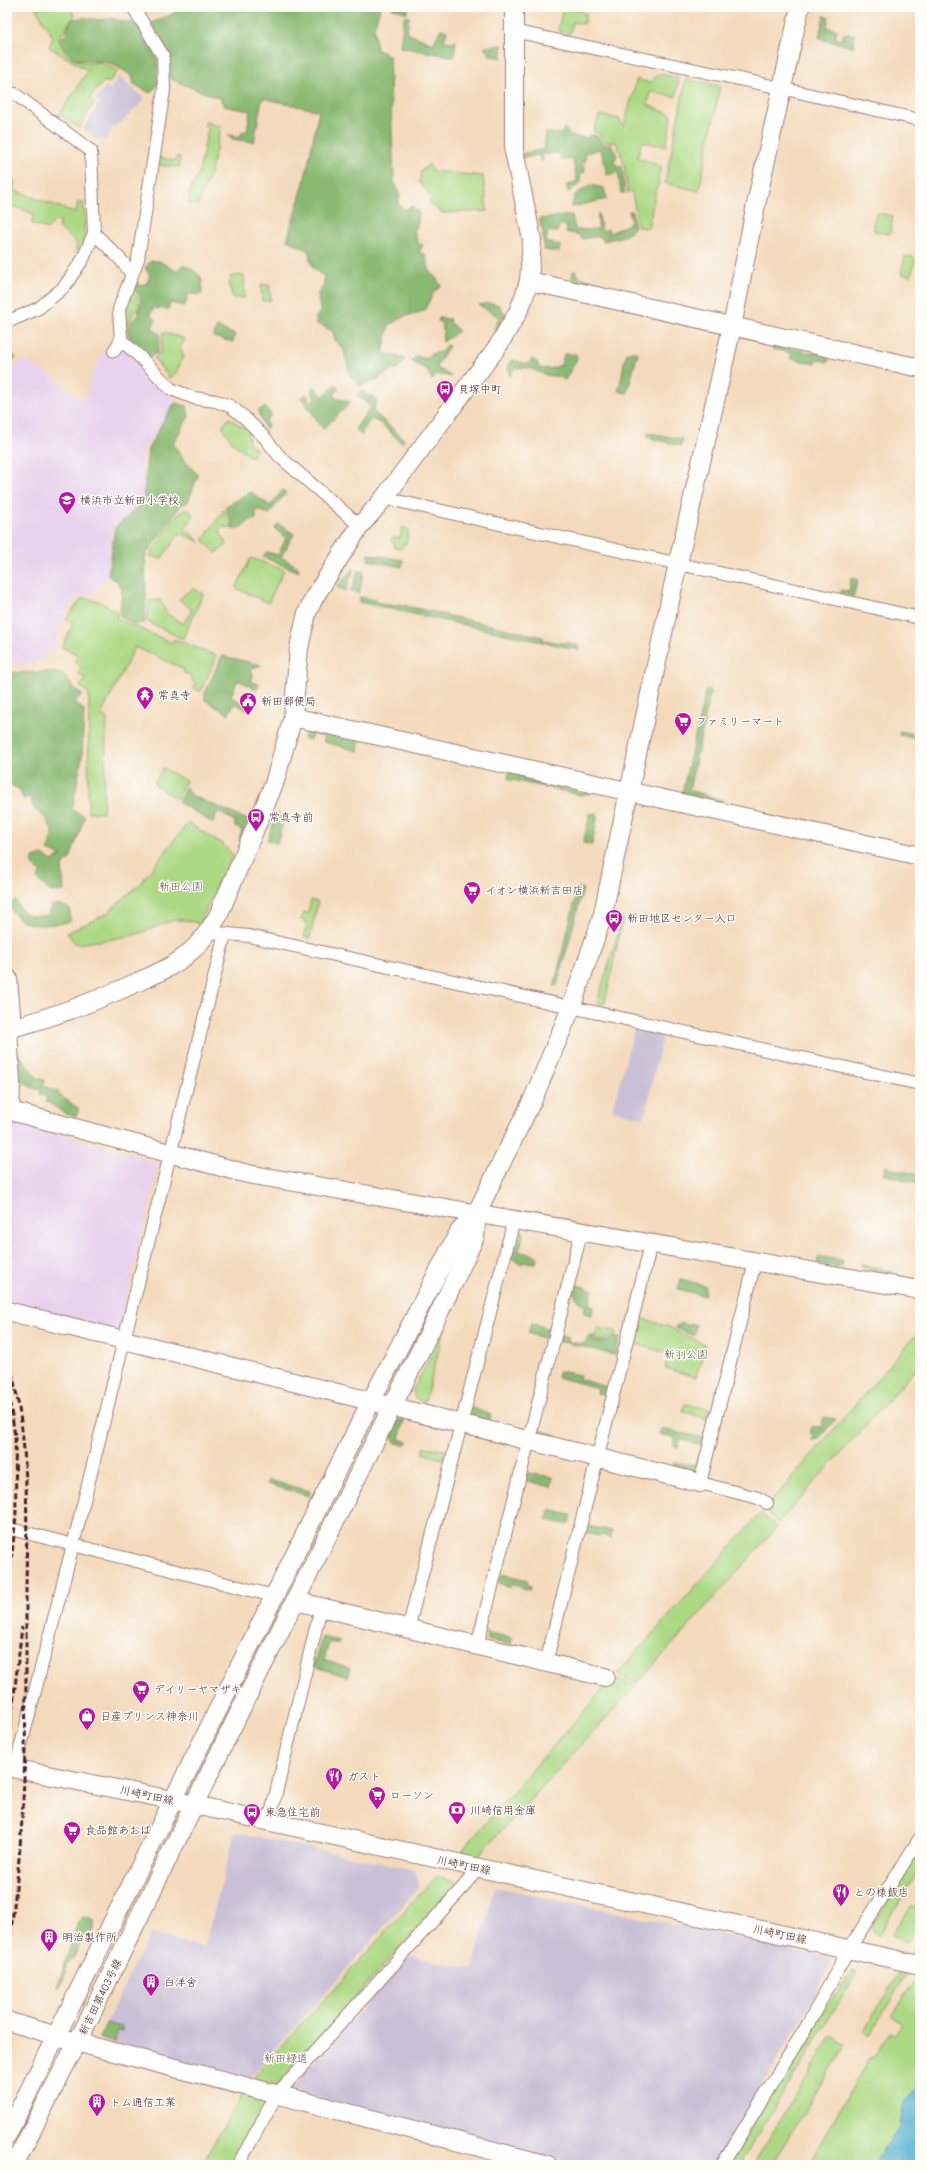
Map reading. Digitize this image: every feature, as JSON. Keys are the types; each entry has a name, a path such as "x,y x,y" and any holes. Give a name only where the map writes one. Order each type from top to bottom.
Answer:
{"main road":[{"path":"7,979 10,1014 8,1029"}],"street":[{"path":"114,351 121,340 119,309 131,273 138,259 164,90 163,56 133,7"},
{"path":"11,1768 73,1544 122,1340 171,1154 216,933 218,916 274,784 293,717 299,648 307,613 324,580 360,526 384,498 498,346 517,314 528,281 532,240 514,151 514,7"},
{"path":"477,1212 533,1099 571,1008 602,918 678,563 732,326 781,88 800,7"},
{"path":"513,32 781,88 920,120"},
{"path":"7,322 39,308 64,287 82,259 94,233 91,150 15,94"},
{"path":"94,233 120,259 131,273"},
{"path":"528,281 920,368"},
{"path":"121,340 171,389 194,398 216,401 230,406 244,416 265,438 280,457 360,526"},
{"path":"384,498 920,618"},
{"path":"293,717 630,790 920,856"},
{"path":"920,1084 249,936 216,933 166,969 58,1016 8,1029 11,1083 8,1110 248,1174 477,1212 581,1233 920,1290"},
{"name":"新吉田第403号線","path":"7,2135 172,1800 371,1402 459,1232 477,1212"},
{"name":"新吉田第403号線","path":"14,2165 78,2042 475,1237 477,1212"},
{"path":"408,1629 514,1220"},
{"path":"477,1646 581,1233"},
{"path":"546,1663 651,1244"},
{"path":"700,1483 755,1262"},
{"path":"7,1311 598,1457 758,1498 767,1503"},
{"path":"7,1528 274,1596"},
{"path":"296,1601 605,1678"},
{"path":"269,1822 321,1607"},
{"name":"川崎町田線","path":"11,1768 172,1800 920,1965"},
{"path":"722,2165 808,2024 849,1949 920,1838"},
{"path":"238,2165 277,2094 459,1892 477,1868"},
{"path":"7,2021 78,2042 548,2165"}],"shaded area":[{"path":"119,77 145,99 125,119 112,128 106,140 100,138 97,140 83,128 100,103 95,98 106,86 110,90"},
{"name":"横浜市立新田小学校","path":"108,343 118,347 126,346 175,396 172,410 141,453 144,484 142,500 113,529 107,577 92,596 77,595 62,620 54,652 45,650 44,660 29,664 7,663 7,375 22,359 54,377 84,403 93,372"},
{"path":"634,1030 663,1034 644,1118 612,1110"},
{"path":"7,1118 160,1163 119,1330 7,1302"},
{"path":"235,1832 415,1870 420,1886 248,2080 98,2039 148,1938 152,1934 204,1948"},
{"path":"495,1887 832,1958 812,2002 714,2165 577,2165 290,2090 409,1956 473,1969"}],"green space":[{"path":"35,7 70,7 75,16 58,38 66,54 76,60 88,64 98,62 118,71 109,83 104,81 90,98 94,102 79,128 59,115 88,71 49,47 53,37"},
{"path":"179,7 380,8 374,28 377,50 389,55 394,181 400,195 398,203 404,210 412,206 419,213 418,223 414,231 418,244 423,245 419,252 426,255 428,266 441,286 434,292 424,311 405,316 389,325 383,353 405,359 399,368 389,371 372,382 359,385 350,375 344,350 335,340 333,331 316,323 316,317 320,312 318,293 324,286 324,276 317,272 313,266 309,251 287,240 304,183 319,111 262,98 254,142 231,139 228,135 241,136 242,132 247,131 250,111 223,106 221,99 170,79 165,45 151,23 171,15"},
{"path":"390,7 404,7 408,9 407,13"},
{"path":"563,7 586,13 584,24 573,22 570,34 558,30"},
{"path":"824,16 829,17 827,27 837,30 835,38 842,40 843,35 847,33 855,35 853,47 824,40 819,37"},
{"path":"404,17 409,17 407,33 433,44 441,29 447,31 444,41 456,41 454,57 400,47"},
{"path":"86,18 100,20 111,18 124,22 136,21 157,58 158,84 150,93 134,84 132,76 121,69 98,61 79,60 74,58 67,51 59,39 66,35 69,24 73,19"},
{"path":"502,45 502,58 491,56 484,47"},
{"path":"658,74 679,78 676,97 650,92 648,105 672,115 666,146 642,142 637,157 662,167 658,176 659,184 656,190 648,228 638,227 632,192 628,193 624,163 616,142 604,142 599,133 593,131 600,115 619,119 624,126 637,79 650,83"},
{"path":"686,79 720,86 699,191 665,183"},
{"path":"206,122 221,127 211,171 198,204 189,204 190,191 199,173 208,128 205,126"},
{"path":"564,128 571,136 586,138 591,135 597,136 604,145 611,144 617,156 614,161 617,166 622,166 625,193 621,193 618,172 607,175 601,149 585,153 586,161 582,162 585,172 580,174 581,183 568,192 566,186 577,181 573,159 561,160 558,153 542,155 543,161 540,161 539,155 523,158 522,154 544,149 546,133 562,134"},
{"path":"177,156 180,157 179,167 155,165 156,157 175,161"},
{"path":"429,164 432,171 483,176 487,211 442,213 429,203 432,197 419,183 421,171"},
{"path":"7,176 15,182 13,190 76,213 78,201 83,202 85,219 83,243 75,254 77,243 58,227 61,221 55,221 47,229 31,223 34,214 7,204"},
{"path":"590,185 604,188 607,199 571,207 575,195"},
{"path":"629,211 632,211 635,226 625,235 603,241 601,236 581,239 580,235 566,232 567,226 560,224 557,232 548,231 546,242 560,245 559,252 544,250 543,232 539,219 572,215 575,230 598,229 598,213 602,231 608,229 610,233 631,223"},
{"path":"877,213 893,216 890,234 874,231 875,226 873,225"},
{"path":"905,256 913,257 915,261 911,276 901,274"},
{"path":"151,261 159,261 176,271 183,265 192,269 202,278 202,294 188,294 185,306 170,303 168,309 153,308 150,315 156,320 152,328 160,334 158,353 148,357 130,339 126,327 134,319 142,300 133,288 137,281 139,286 147,283 150,275 145,268"},
{"path":"574,270 579,277 601,283 605,286 604,290 570,282"},
{"path":"244,275 244,298 233,298 229,286 231,276"},
{"path":"261,285 269,285 271,300 262,301"},
{"path":"130,290 140,300 138,310 133,312 130,322 126,324 124,308"},
{"path":"489,303 499,305 505,314 496,332 494,330 499,317 479,305"},
{"path":"439,318 450,319 449,322 459,331 443,342 442,323 438,321"},
{"path":"217,327 235,335 233,342 213,337"},
{"path":"163,332 185,339 180,348 184,356 176,373 169,378 154,358 161,353"},
{"path":"446,345 449,346 436,367 452,377 437,374 432,380 427,370 411,361 416,356 427,359 430,354 442,352"},
{"path":"773,345 829,356 828,362 816,359 815,364 790,358 792,353 772,349"},
{"path":"631,351 638,353 627,393 618,391 625,358 627,353"},
{"path":"7,352 16,357 7,368"},
{"path":"564,354 576,354 577,359 565,380 558,376 546,375 526,368 513,369 510,377 508,364 511,360 528,364 532,359 538,363 539,368 550,369 561,365"},
{"path":"335,384 339,389 335,392 334,398 351,402 323,429 301,397 306,394 312,402 315,398 311,390 313,386 323,397"},
{"path":"359,392 363,392 369,397 371,395 377,402 373,411 405,440 402,443 380,423 371,419 362,431 362,436 355,429 371,407 357,395"},
{"path":"176,403 187,406 189,416 173,443 183,459 198,475 188,502 181,505 145,556 146,598 144,623 134,624 120,616 122,589 117,581 108,576 115,528 143,502 148,449 172,406"},
{"path":"265,407 271,415 266,420 268,427 265,429 258,411"},
{"path":"229,418 248,431 249,444 257,449 251,457 233,443 222,427"},
{"path":"648,433 682,439 681,446 647,437"},
{"path":"283,490 286,493 269,514 256,509 256,519 250,520 240,529 232,529 233,521 225,507 251,492 270,506"},
{"path":"187,508 194,516 185,528 200,542 180,533 161,559 150,556 175,517"},
{"path":"224,510 232,522 231,528 224,527 219,530 227,545 216,553 203,540"},
{"path":"278,524 294,534 281,557 298,567 299,572 263,557 266,552 278,555 286,538 275,529"},
{"path":"402,527 409,530 406,544 403,544 401,549 394,547 395,543 391,542 392,537 400,538"},
{"path":"369,554 403,560 402,567 368,560"},
{"path":"251,558 284,570 268,603 236,588"},
{"path":"353,568 352,576 350,577 346,591 337,587"},
{"path":"358,570 364,572 359,593 350,590 353,587"},
{"path":"851,578 858,580 853,597 840,593 841,590 849,591"},
{"path":"193,588 203,594 183,639 146,621 149,601 160,600 167,614 183,624 192,610 179,599"},
{"path":"360,597 394,606 398,604 543,637 543,640 563,643 566,642 580,646 579,650 359,602"},
{"path":"84,598 98,601 118,612 116,618 172,643 174,639 217,656 200,692 194,688 196,683 191,680 192,676 183,672 184,669 135,647 101,715 107,718 103,813 88,812 89,693 80,687 85,678 78,674 82,667 74,662 78,655 62,647 73,623 66,619 81,599"},
{"path":"222,656 261,665 250,669 253,675 251,682 259,684 257,690 238,680 231,696 250,708 247,711 235,703 228,714 205,700 205,693"},
{"path":"7,673 63,673 76,691 83,695 74,702 84,710 82,757 72,810 85,816 70,859 62,866 64,891 50,892 37,879 41,872 32,865 33,858 43,855 52,861 61,856 48,850 53,832 46,819 33,807 32,800 28,797 23,799 19,789 7,783"},
{"path":"706,690 711,691 689,790 722,800 721,803 682,793"},
{"path":"310,729 360,740 358,751 324,742 324,737 312,734 310,740 303,738"},
{"path":"900,731 920,735 920,740 899,735"},
{"path":"163,768 186,781 176,799 154,784"},
{"path":"509,772 592,793 580,795 508,779"},
{"path":"186,787 188,793 193,796 248,820 242,838 239,839 242,830 235,827 235,821 218,812 213,823 178,802"},
{"path":"278,813 285,816 277,843 267,840"},
{"path":"598,813 592,845 583,843 590,814"},
{"name":"新田公園","path":"188,823 224,845 233,855 199,924 190,921 176,920 132,935 76,944 67,933 106,914 139,885"},
{"path":"578,888 583,889 557,986 554,986"},
{"path":"15,900 25,913 32,916 49,915 51,906 54,905 59,905 70,909 70,922 49,925 35,925 28,923 21,920 13,912 10,905"},
{"path":"311,900 318,902 310,938 304,937 307,922 301,920 304,913 308,913"},
{"path":"623,917 605,1003 597,1003"},
{"path":"18,1053 36,1077 45,1080 43,1086 58,1091 58,1094 79,1109 76,1116 68,1115 46,1101 47,1097 40,1094 41,1091 29,1086 27,1082 20,1083"},
{"path":"886,1166 892,1169 919,1175 918,1183 885,1175"},
{"path":"520,1230 524,1232 519,1251 538,1257 536,1263 522,1262 521,1265 510,1257 514,1236"},
{"path":"819,1256 843,1261 842,1267 819,1264 817,1261"},
{"path":"861,1264 894,1271 881,1274 861,1266"},
{"path":"681,1279 706,1286 704,1296 678,1289"},
{"path":"574,1284 593,1290 589,1304 593,1306 592,1315 584,1313 585,1306 581,1304 572,1291"},
{"name":"新羽公園","path":"640,1318 667,1326 706,1345 696,1377 665,1368 669,1354 633,1343"},
{"path":"531,1323 551,1329 548,1340 528,1333"},
{"path":"682,1323 689,1326 690,1323 696,1325 694,1336 675,1327"},
{"path":"445,1327 425,1402 415,1399 413,1390"},
{"path":"597,1328 616,1331 616,1334 605,1340 594,1339"},
{"path":"920,1330 920,1365 778,1523 764,1510"},
{"path":"561,1335 569,1337 568,1342 585,1344 588,1336 593,1336 593,1341 600,1342 605,1342 615,1337 620,1338 615,1355 559,1341"},
{"path":"559,1371 580,1375 579,1379 607,1387 605,1396 597,1393 598,1388 557,1377"},
{"path":"685,1404 709,1409 707,1419 683,1411"},
{"path":"470,1407 491,1415 489,1423 471,1418 469,1413"},
{"path":"824,1417 836,1419 819,1438 812,1441 813,1434 810,1433 812,1427 821,1427"},
{"path":"399,1420 404,1420 399,1439 408,1442 404,1445 396,1443 391,1437"},
{"path":"540,1427 540,1430 557,1435 557,1440 539,1436 536,1428"},
{"path":"661,1429 704,1438 701,1445 680,1440 678,1447 673,1445 675,1438 659,1434"},
{"path":"424,1447 445,1450 443,1459 422,1453"},
{"path":"698,1456 701,1457 698,1469 690,1474 672,1469 674,1462 695,1466"},
{"path":"527,1473 553,1477 551,1487 525,1480"},
{"path":"268,1480 310,1491 309,1496 267,1484"},
{"path":"549,1510 571,1515 570,1522 565,1524 547,1520"},
{"path":"761,1513 777,1527 638,1683 617,1674"},
{"path":"587,1526 612,1531 611,1538 601,1535 600,1537 585,1532"},
{"path":"502,1574 528,1580 527,1585 531,1586 530,1590 511,1584 510,1588 499,1583"},
{"path":"486,1632 512,1638 511,1645 487,1640"},
{"path":"322,1637 340,1642 338,1644 329,1642 324,1660 351,1669 348,1677 313,1666"},
{"path":"614,1677 636,1686 478,1856 461,1851"},
{"path":"920,1851 920,1868 878,1936 871,1928"},
{"name":"新田緑道","path":"436,1876 458,1882 277,2086 253,2078"},
{"path":"911,1905 920,1910 920,1922 907,1943 891,1934"},
{"path":"83,1917 94,1920 94,1931 82,1940 74,1957 67,1966 62,1983 57,1988 78,1922"},
{"path":"920,1939 920,1958 916,1958 870,2035 864,2030"},
{"path":"852,1972 857,1973 739,2165 728,2165 821,2013"},
{"path":"920,1974 920,2083 904,2102 900,2128 882,2151 874,2165 808,2165 869,2058 874,2057 890,2032 895,2034 902,2024 892,2016"},
{"path":"106,2023 122,2027 122,2031 117,2031 114,2043 99,2038"},
{"path":"831,2036 846,2045 771,2165 753,2165"},
{"path":"242,2096 263,2099 266,2108 233,2165 201,2165"}],"water":[{"path":"920,2083 920,2165 874,2165 882,2151 900,2128 904,2102"}],"railway":[{"path":"7,1355 20,1413 26,1473 27,1532 23,1800 18,1869 7,1960"},
{"path":"7,1384 15,1436 16,1516 7,1601"},
{"path":"7,1755 22,1627"}],"place":[{"name":"貝塚中町","path":"445,404"},
{"name":"横浜市立新田小学校","path":"67,515"},
{"name":"常真寺","path":"145,710"},
{"name":"新田郵便局","path":"248,716"},
{"name":"ファミリーマート","path":"683,736"},
{"name":"常真寺前","path":"256,832"},
{"name":"イオン横浜新吉田店","path":"472,905"},
{"name":"新田地区センター入口","path":"614,933"},
{"name":"デイリーヤマザキ","path":"141,1704"},
{"name":"日産プリンス神奈川","path":"87,1731"},
{"name":"ガスト","path":"334,1791"},
{"name":"ローソン","path":"377,1810"},
{"name":"川崎信用金庫","path":"457,1825"},
{"name":"東急住宅前","path":"252,1827"},
{"name":"食品館あおば","path":"72,1845"},
{"name":"との様飯店","path":"841,1907"},
{"name":"明治製作所","path":"49,1952"},
{"name":"白洋舍","path":"151,1997"},
{"name":"トム通信工業","path":"97,2117"}]}
